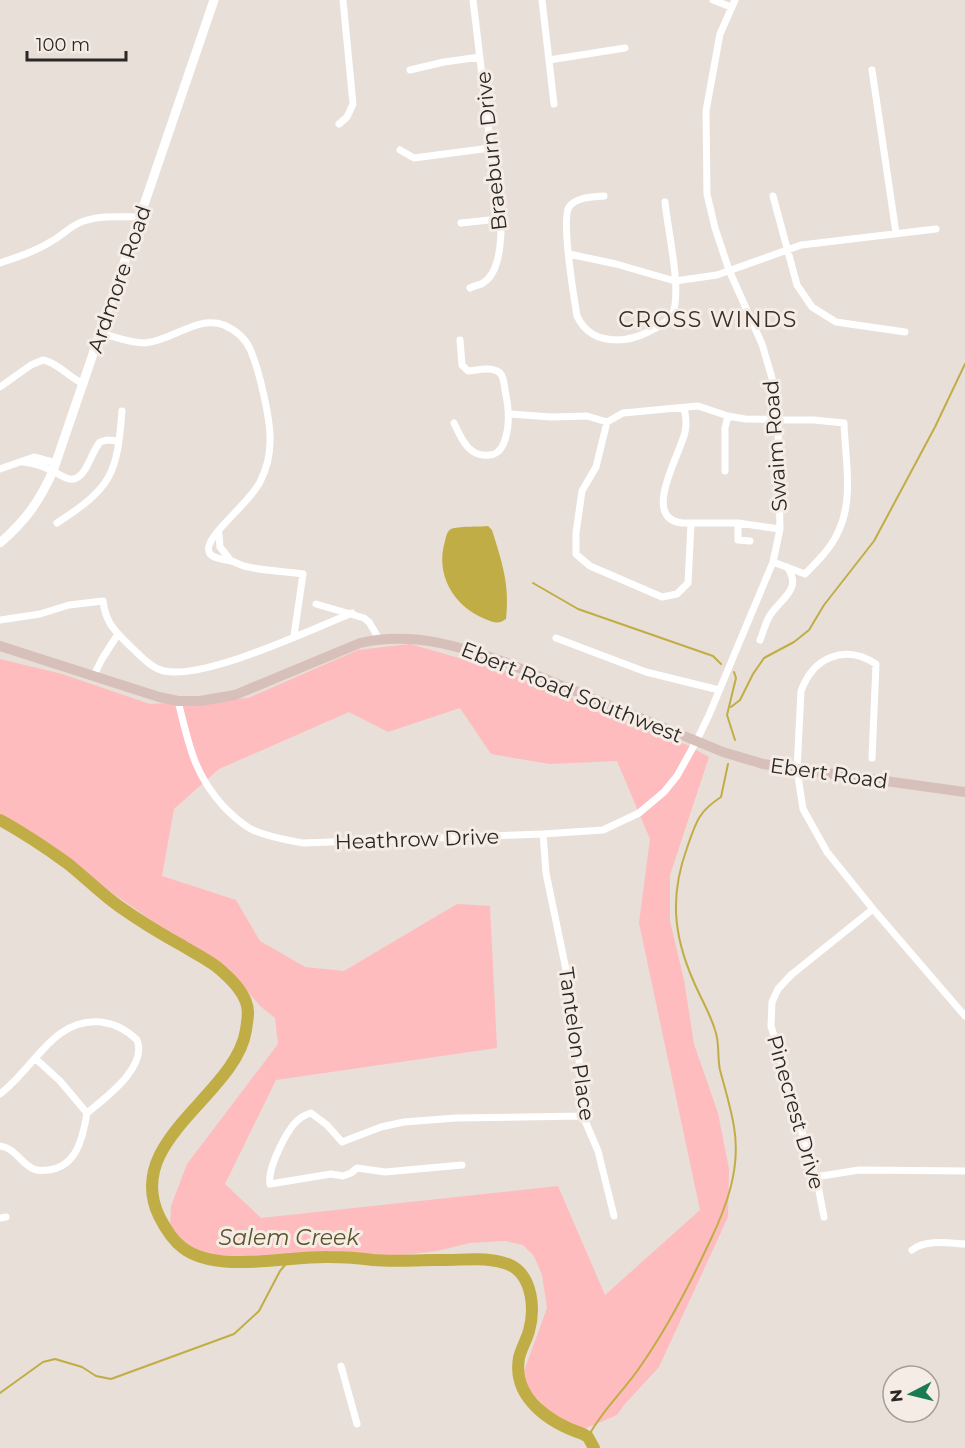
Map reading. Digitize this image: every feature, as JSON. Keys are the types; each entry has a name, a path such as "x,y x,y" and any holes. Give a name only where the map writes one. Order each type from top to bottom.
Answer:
{"main road":[{"name":"Ebert Road Southwest","path":"0,646 178,701 212,700 235,695 360,643 379,639 432,640 473,650 697,740"},
{"name":"Ebert Road","path":"697,740 723,752 763,764 965,792"}],"street":[{"name":"Ardmore Road","path":"0,543 22,524 35,507 54,467 214,0"},
{"path":"339,124 347,117 353,104 343,0"},
{"name":"Braeburn Drive","path":"470,288 485,282 494,269 500,250 499,219 473,0"},
{"path":"542,0 554,104"},
{"path":"713,0 730,7"},
{"name":"Swaim Road","path":"697,740 773,562 780,529 778,420 772,378 762,344 729,270 707,194 706,112 711,72 720,34 735,0"},
{"path":"549,60 625,48"},
{"path":"410,70 480,57"},
{"path":"872,70 896,233"},
{"path":"400,150 414,158 490,148"},
{"path":"604,196 578,200 570,206 567,213 569,254 577,316 582,327 592,335 608,340 627,340 645,334 664,323 672,315 677,297 665,202"},
{"path":"773,196 797,285 812,307 836,322 905,332"},
{"path":"0,263 55,240 67,229 83,221 105,217 140,218"},
{"path":"461,223 499,219"},
{"path":"569,254 616,264 675,281 717,275 801,245 936,229"},
{"path":"101,333 131,342 144,343 160,340 192,326 207,323 221,324 236,331 250,348 266,404 271,440 269,455 260,482 252,496 209,544 209,553 224,561 244,566 303,574 294,636"},
{"path":"454,423 461,439 470,451 480,455 490,455 498,452 503,445 510,414 503,377 498,371 488,369 468,371 462,365 460,340"},
{"path":"0,387 31,365 43,360 56,364 74,380 84,384"},
{"path":"510,414 551,417 587,416 607,422 623,414 698,406 745,419 844,423 847,495 840,529 829,548 805,574 773,562"},
{"path":"684,408 685,431 666,485 664,507 669,518 673,522 691,524 738,523 780,529"},
{"path":"57,523 90,500 105,483 116,462 122,411"},
{"path":"725,471 725,428 728,416"},
{"path":"607,422 596,467 582,491 576,533 578,557 590,566 637,588 662,597 677,594 687,583 691,524"},
{"path":"0,469 34,457 54,467 63,478 73,479 85,470 100,442 119,441"},
{"path":"738,523 738,540 750,541"},
{"path":"219,531 218,542 231,561"},
{"path":"760,640 769,616 787,596 792,585 791,572 787,567"},
{"path":"0,620 40,615 69,605 103,601 105,614 111,627 155,667 173,672 214,667 352,613"},
{"path":"316,604 364,618 379,639"},
{"path":"94,675 118,634"},
{"path":"556,638 646,672 719,690"},
{"path":"872,758 876,664 844,654 829,657 816,664 805,680 801,691 797,770 803,809 827,852 965,1016"},
{"name":"Heathrow Drive","path":"178,701 199,774 213,795 251,830 275,838 303,843 603,830 639,813 664,792 677,776 697,740"},
{"name":"Tantelon Place","path":"543,834 546,873 576,1018 583,1116 598,1151 614,1216"},
{"name":"Pinecrest Drive","path":"825,1217 771,1026 772,1002 778,989 791,975 873,909"},
{"path":"0,1094 62,1031 79,1022 94,1021 118,1026 137,1040 139,1052 129,1074 115,1090 87,1113 77,1151 64,1164 53,1170 35,1170 17,1154 0,1146"},
{"path":"36,1059 60,1081 87,1113"},
{"path":"462,1165 385,1172 357,1168 343,1176 331,1174 270,1184 269,1177 283,1141 301,1117 311,1113 327,1125 342,1142 381,1127 404,1122 456,1118 583,1116"},
{"path":"815,1177 859,1170 965,1171"},
{"path":"912,1250 923,1244 965,1244"},
{"path":"341,1366 357,1424"}],"shaded area":[{"path":"488,526 496,542 506,584 506,619 498,622 485,619 464,606 449,588 443,565 445,541 450,530 458,527"},
{"path":"410,644 511,673 687,745 709,757 670,875 670,921 684,980 694,1044 718,1113 729,1169 728,1217 659,1367 617,1415 584,1429 552,1415 528,1389 524,1371 547,1308 542,1275 534,1256 523,1245 505,1241 470,1243 437,1251 396,1256 335,1254 230,1256 202,1254 183,1244 170,1225 171,1206 187,1164 278,1044 275,1018 260,1006 229,969 155,923 0,814 0,659 62,674 150,704 248,698 358,650","holes":["460,708 491,754 550,764 617,761 650,839 639,923 700,1210 605,1295 558,1186 261,1218 225,1184 276,1080 497,1048 490,906 457,904 344,971 305,967 260,941 236,900 162,876 174,809 219,769 349,712 388,732"]}],"waterway":[{"path":"731,707 740,700 764,658 794,642 809,630 824,605 874,541 935,427 965,364"},
{"path":"533,583 578,609 713,656 721,664"},
{"path":"734,672 736,678 727,715 735,740"},
{"path":"588,1437 642,1364 670,1319 716,1228 731,1186 736,1142 720,1070 717,1035 686,963 676,914 678,882 690,839 703,813 721,797 728,764"},
{"name":"Salem Creek","path":"0,820 67,863 106,897 128,912 213,964 234,983 246,1002 248,1013 246,1030 238,1054 223,1076 168,1141 156,1164 152,1189 159,1216 175,1241 197,1256 233,1262 334,1257 389,1261 483,1259 510,1265 524,1277 532,1304 531,1323 519,1358 518,1372 521,1385 527,1397 546,1416 588,1437 594,1448"},
{"path":"0,1393 43,1362 55,1359 82,1367 96,1376 111,1379 234,1334 259,1311 280,1271 290,1259"}],"district":[{"name":"CROSS WINDS","path":"708,319"}]}
